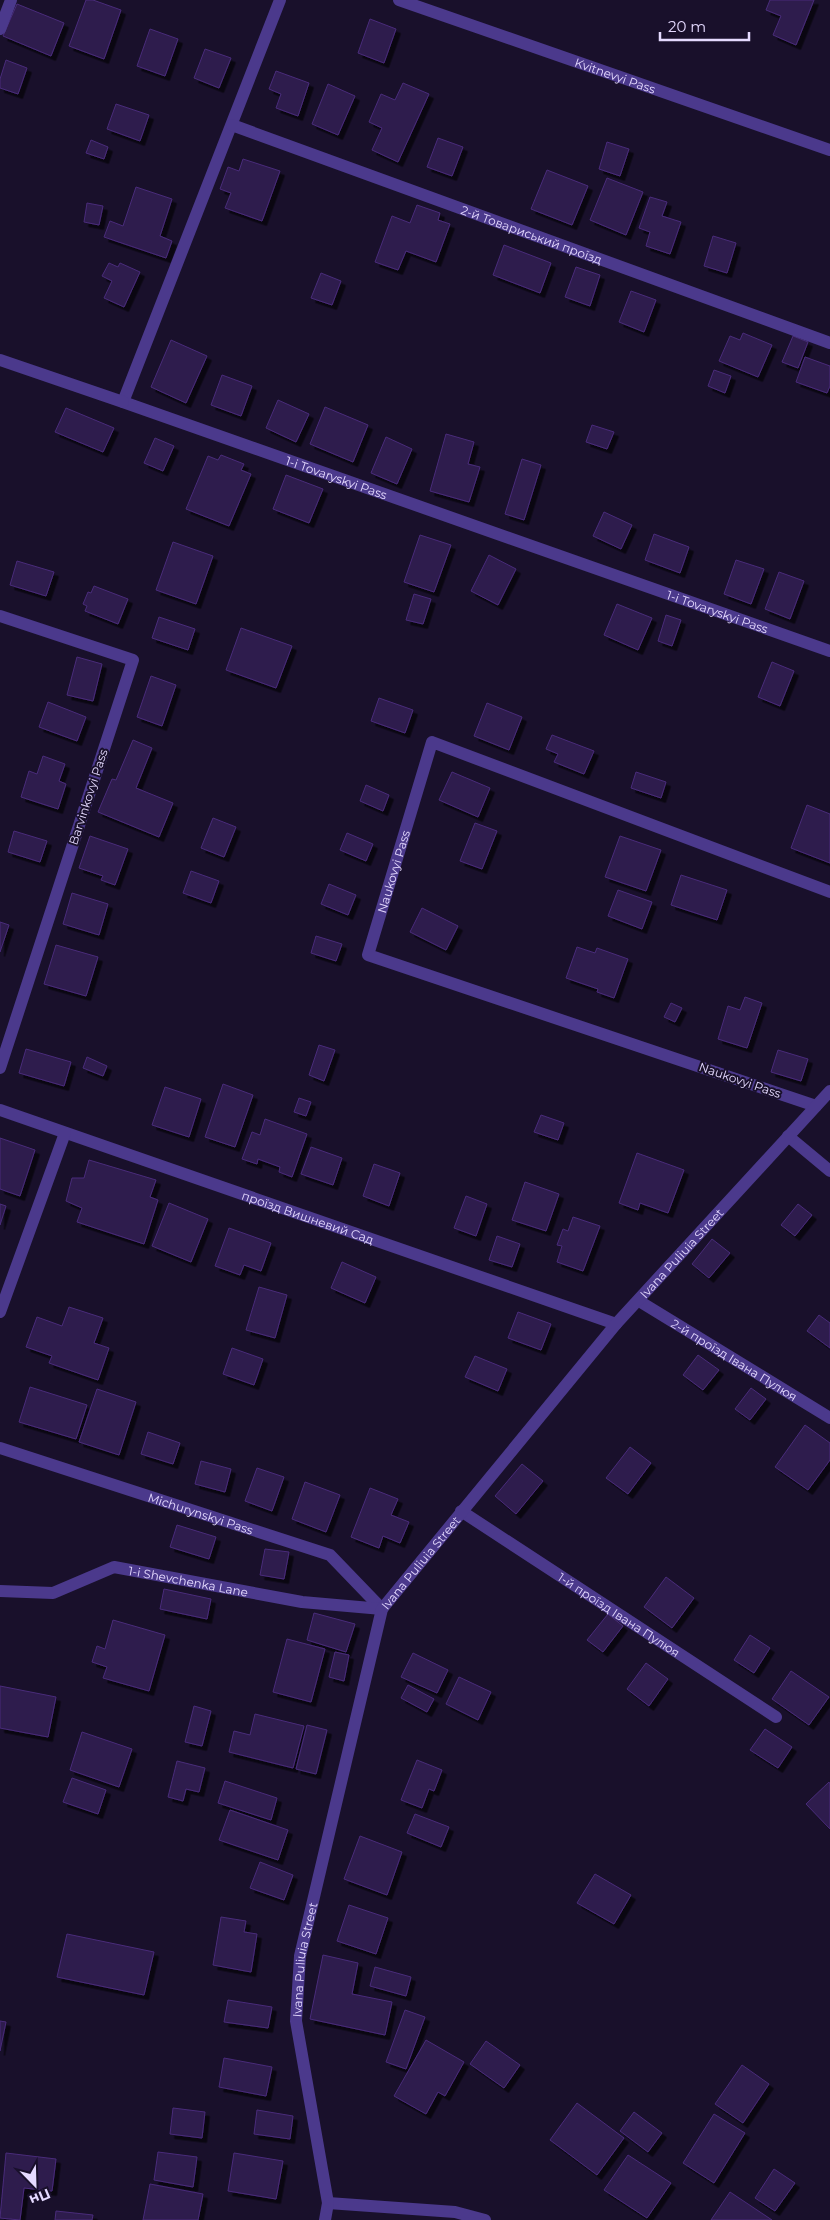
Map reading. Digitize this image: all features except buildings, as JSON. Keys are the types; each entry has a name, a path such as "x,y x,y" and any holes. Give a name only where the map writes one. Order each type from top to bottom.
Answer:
{"street":[{"path":"0,29 11,0"},
{"path":"123,402 280,0"},
{"name":"Kvitnevyi Pass","path":"399,0 830,150"},
{"name":"2-й Товариський проїзд","path":"232,125 830,343"},
{"name":"1-i Tovaryskyi Pass","path":"0,360 830,651"},
{"name":"Barvinkovyi Pass","path":"0,616 133,660 0,1068"},
{"name":"Naukovyi Pass","path":"816,1106 368,955 432,742 830,892"},
{"name":"Ivana Puliuia Street","path":"325,2220 328,2203 296,2021 300,1956 382,1609 616,1324 830,1091"},
{"name":"проїзд Вишневий Сад","path":"0,1110 616,1324"},
{"path":"0,1312 65,1133"},
{"path":"788,1136 830,1171"},
{"name":"2-й проїзд Івана Пулюя","path":"639,1301 830,1418"},
{"name":"Michurynskyi Pass","path":"0,1448 330,1555 382,1609"},
{"name":"1-й проїзд Івана Пулюя","path":"461,1511 776,1717"},
{"name":"1-i Shevchenka Lane","path":"0,1591 53,1593 114,1567 302,1602 382,1609"},
{"path":"328,2203 455,2212 485,2220"}]}
